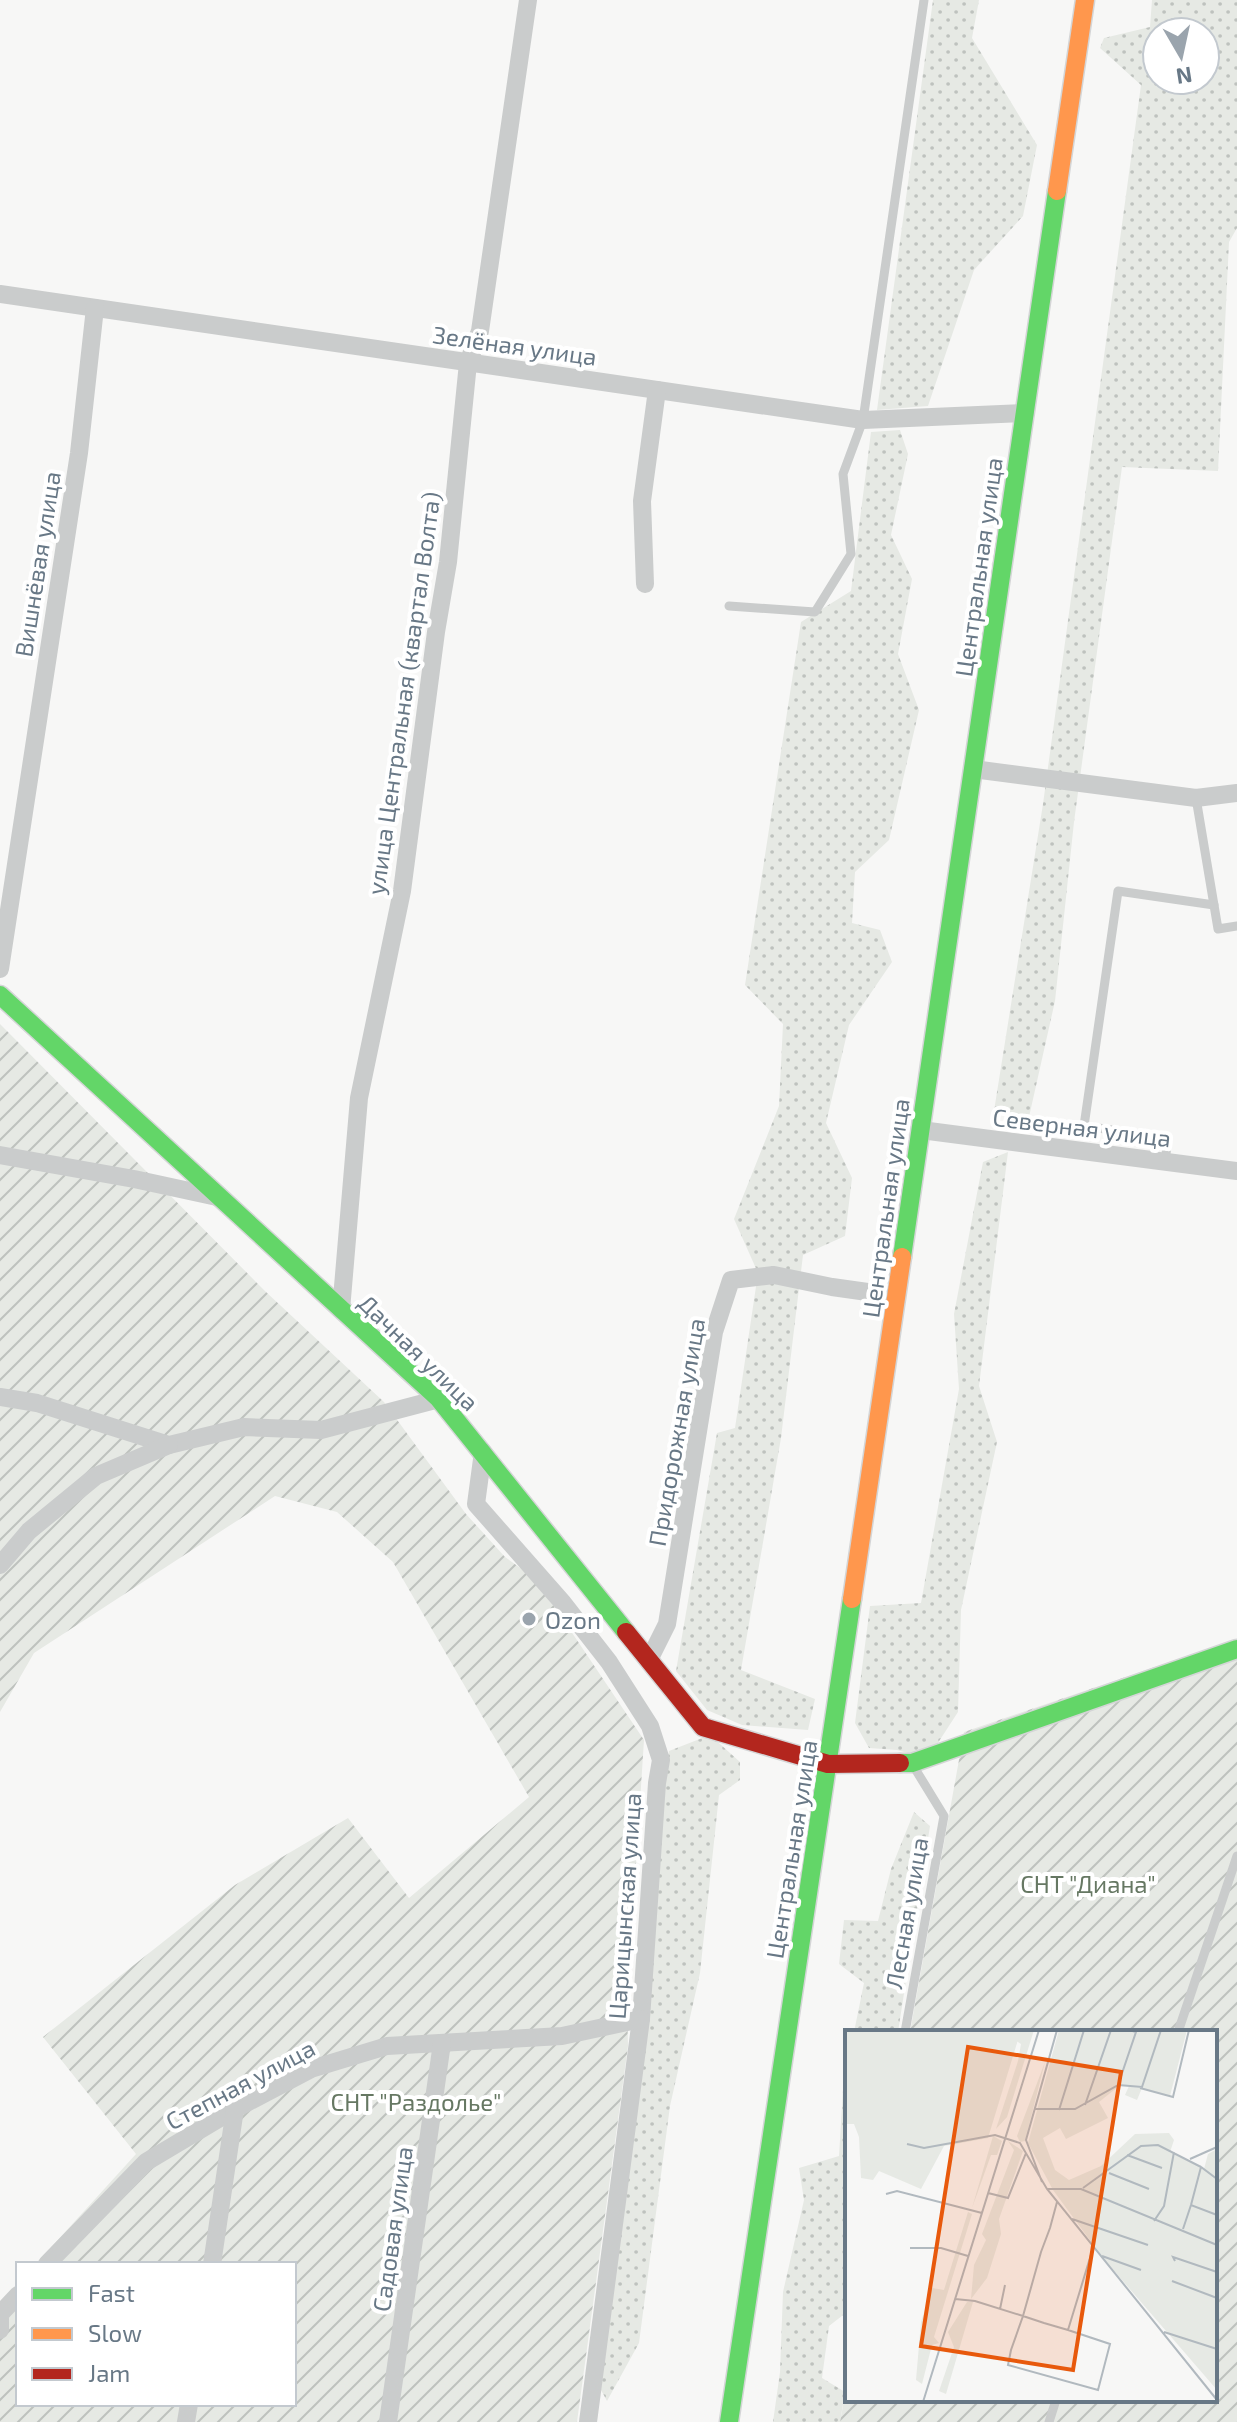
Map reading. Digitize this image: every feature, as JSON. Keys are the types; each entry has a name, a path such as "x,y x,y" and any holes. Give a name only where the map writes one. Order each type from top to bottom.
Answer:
{"street":[{"name":"улица Центральная (квартал Волта)","path":"341,1310 359,1098 402,891 448,562 468,363 480,331 528,0"},
{"name":"Центральная улица","path":"729,2422 1085,0"},
{"name":"Зелёная улица","path":"0,294 863,420 1025,413"},
{"name":"Вишнёвая улица","path":"0,969 79,453 95,308"},
{"path":"645,584 642,501 657,390"},
{"path":"973,769 1196,798 1237,793"},
{"name":"Дачная улица","path":"0,995 439,1399 703,1727 828,1764 912,1763 1237,1649"},
{"name":"Северная улица","path":"921,1130 1237,1171"},
{"path":"0,1155 220,1198"},
{"name":"Придорожная улица","path":"649,1660 667,1624 714,1332 731,1280 774,1275 896,1296"},
{"path":"0,1397 37,1403 169,1445"},
{"path":"0,1565 29,1531 96,1476 169,1445 244,1427 321,1430 439,1399"},
{"name":"Царицынская улица","path":"483,1452 476,1504 563,1603 609,1662 650,1726 661,1760 641,2019 588,2422"},
{"name":"Степная улица","path":"49,2262 146,2162 235,2109 311,2069 387,2046 562,2036 641,2019"},
{"name":"Садовая улица","path":"388,2422 442,2043"},
{"path":"212,2262 235,2109"},
{"path":"0,2330 0,2314 16,2297"}],"lane":[{"path":"729,606 815,612 851,554 843,474 863,420 924,0"},
{"path":"1196,798 1218,929 1237,926"},
{"path":"1165,1162 1168,1138 1084,1126 1118,891 1214,905"},
{"name":"Лесная улица","path":"905,2030 944,1816 912,1763"},
{"path":"1179,2030 1237,1856"},
{"path":"1049,2422 1055,2402"}],"green space":[{"path":"933,0 979,0 972,38 1037,145 1023,216 974,270 928,406 877,410"},
{"path":"1152,0 1237,0 1237,228 1229,242 1218,471 1122,467 1074,822 1055,1001 1029,1117 994,1111 1043,804 1141,85 1141,96 1221,96 1221,16 1151,16"},
{"path":"1141,29 1141,85 1100,48 1104,38"},
{"path":"900,430 908,454 891,535 912,579 898,654 919,710 889,840 855,872 852,923 880,930 892,962 849,1025 826,1123 852,1178 845,1236 803,1255 781,1438 741,1670 815,1699 808,1730 742,1725 707,1710 676,1671 717,1433 735,1428 758,1273 734,1219 779,1106 783,1024 745,985 801,622 851,591 871,432"},
{"name":"СНТ \"Раздолье\"","path":"0,1024 266,1292 384,1402 466,1514 505,1557 526,1572 544,1591 644,1740 627,2003 628,2046 577,2422 0,2422 0,2304 16,2286 16,2406 296,2406 296,2262 38,2262 136,2154 43,2037 235,1885 348,1818 409,1898 529,1797 393,1562 337,1512 275,1496 34,1653 0,1712"},
{"path":"1008,1152 979,1386 997,1442 961,1610 958,1712 932,1752 919,1756 897,1750 869,1748 855,1723 870,1606 921,1603 959,1389 954,1314 983,1162"},
{"name":"СНТ \"Диана\"","path":"1237,1639 1237,2422 840,2422 845,2395 845,2402 1217,2402 1217,2030 910,2030 964,1732"},
{"path":"710,1735 740,1762 740,1780 719,1795 700,1973 670,2106 639,2343 607,2401 595,2379 661,1797 669,1751"},
{"path":"914,1812 930,1826 898,2030 854,2030 864,1983 839,1964 844,1920 878,1921 891,1869"},
{"path":"845,2078 845,2314 829,2326 822,2378 845,2392 840,2422 773,2422 780,2372 783,2292 804,2200 799,2168 839,2156"}],"traffic: fast":[{"path":"902,1257 1057,191"},
{"path":"0,995 439,1399 626,1632"},
{"path":"729,2422 852,1599"},
{"path":"900,1763 912,1763 1237,1649"}],"traffic: slow":[{"path":"1057,191 1085,0"},
{"path":"852,1599 902,1257"}],"traffic: jam":[{"path":"626,1632 703,1727 828,1764 900,1763"}],"place":[{"name":"Ozon","path":"529,1619"}]}
